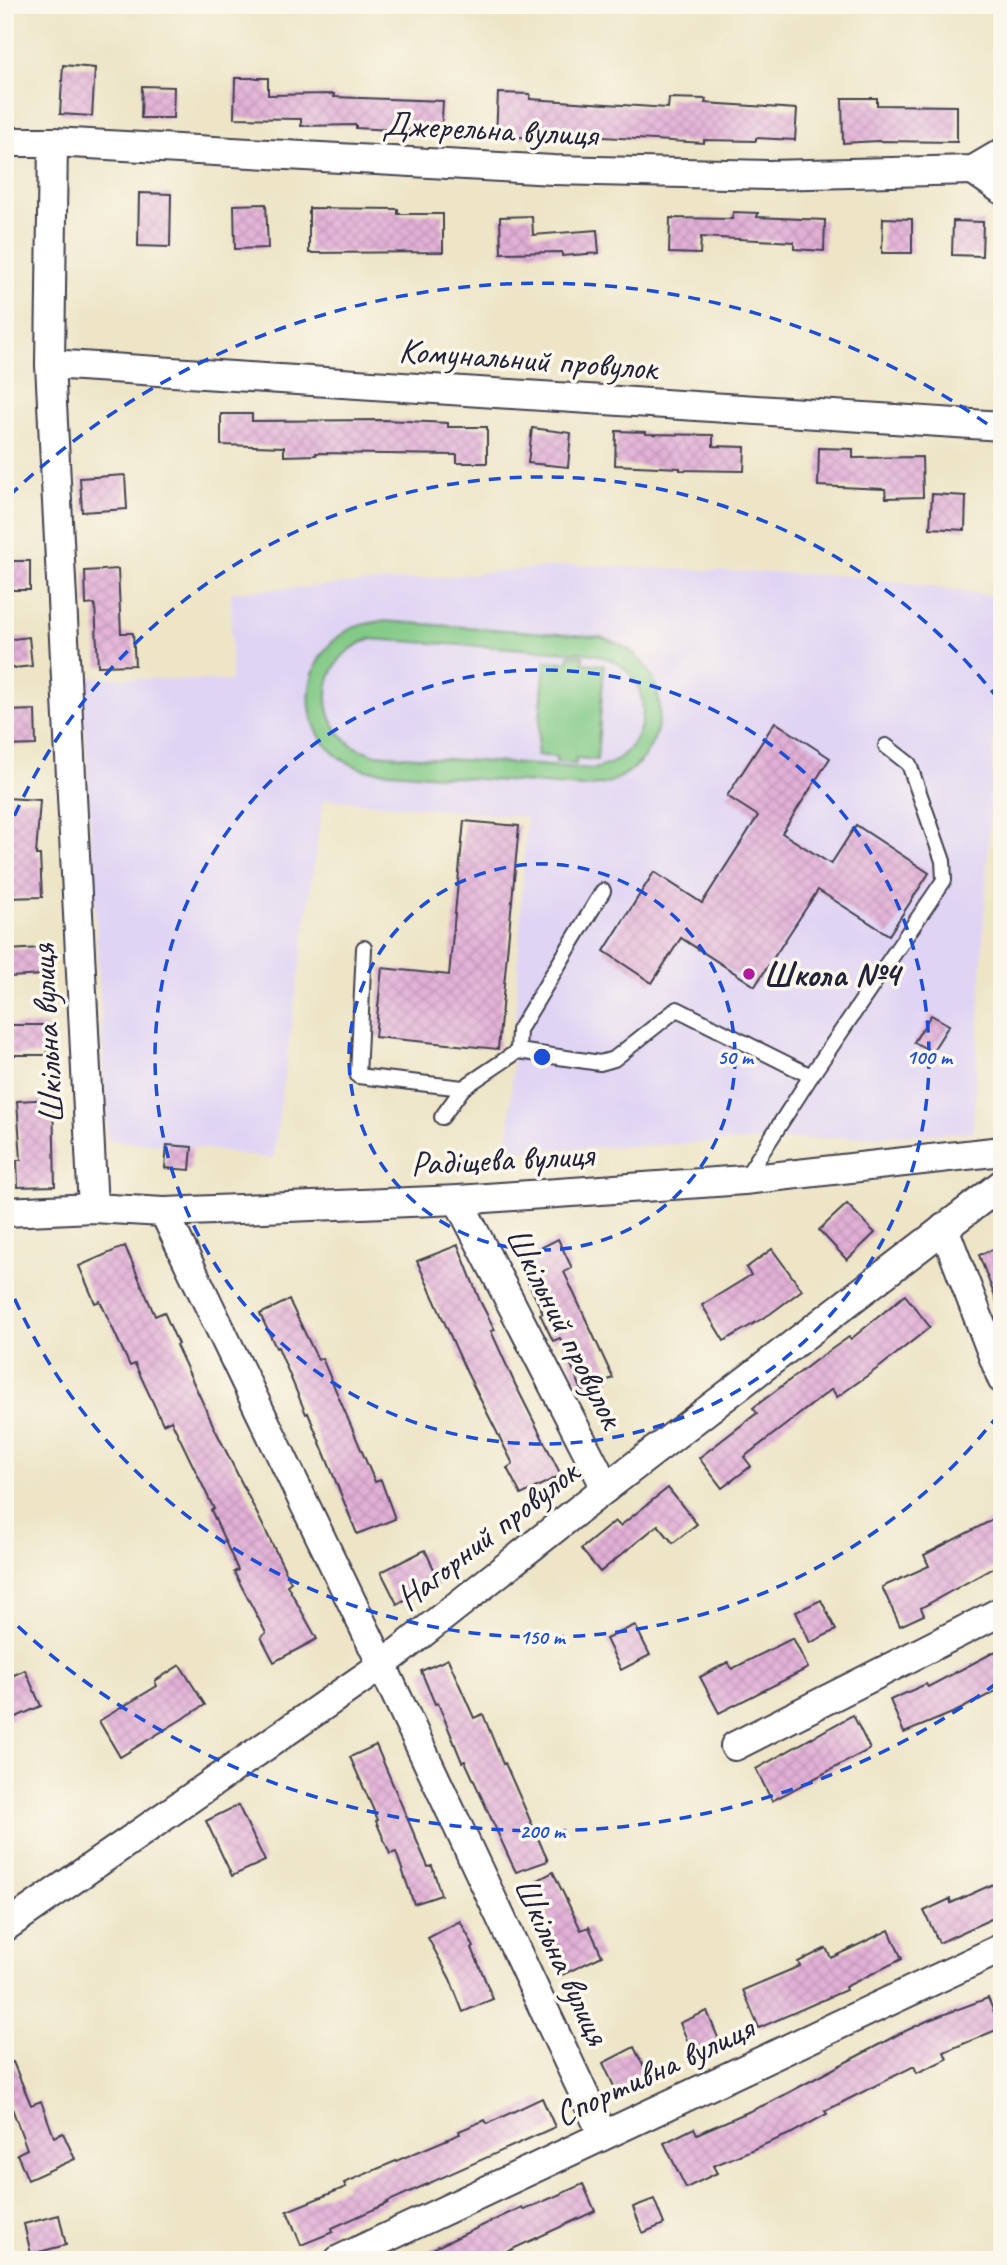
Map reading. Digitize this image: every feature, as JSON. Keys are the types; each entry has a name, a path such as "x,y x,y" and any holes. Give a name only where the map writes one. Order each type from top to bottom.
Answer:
{"street":[{"name":"Джерельна вулиця","path":"5,142 53,142 553,170 769,175 973,170"},
{"name":"Шкільна вулиця","path":"53,142 50,364 93,1208"},
{"path":"1002,153 973,170 1002,190"},
{"name":"Комунальний провулок","path":"50,364 1002,426"},
{"name":"Радіщева вулиця","path":"5,1212 93,1208 164,1212 458,1200 744,1180 1002,1152"},
{"name":"Нагорний провулок","path":"5,1927 382,1665 606,1488 1002,1184"},
{"name":"Шкільний провулок","path":"458,1200 606,1488"},
{"name":"Шкільна вулиця","path":"164,1212 382,1665 603,2135"},
{"path":"944,1228 1002,1379"},
{"path":"735,1746 1002,1611"},
{"name":"Спортивна вулиця","path":"339,2260 1002,1948"}],"lane":[{"path":"744,1180 944,880 943,861 909,764 886,746"},
{"path":"518,1051 519,1030 603,891"},
{"path":"364,948 358,1076 463,1088"},
{"path":"442,1117 463,1088 518,1051 600,1063 614,1059 677,1009 811,1076"}],"shaded area":[{"name":"Школа №4","path":"574,565 853,576 1001,597 973,1132 508,1151 526,817 323,799 273,1159 194,1147 108,1140 87,757 80,677 231,681 231,592"}],"green space":[{"path":"382,621 600,637 613,642 634,654 647,668 655,685 659,720 655,737 634,767 605,784 591,786 365,770 357,767 336,755 323,741 310,708 310,691 320,658 331,643 349,630","holes":["369,639 587,653 615,661 633,678 639,690 643,716 640,729 626,752 608,765 594,769 373,754 354,746 343,737 331,718 328,706 328,684 338,662 348,651"]},
{"path":"569,655 583,656 583,663 604,665 597,760 576,758 576,764 556,762 556,757 537,755 545,661 568,662"}],"building":[{"path":"63,65 95,68 92,116 60,114"},
{"path":"235,78 268,78 268,95 334,94 334,97 443,101 441,135 356,128 356,125 301,126 301,119 234,118"},
{"path":"142,86 174,87 173,118 141,118"},
{"path":"498,93 530,94 530,99 668,108 669,98 706,99 705,103 797,109 795,140 756,138 756,141 704,140 704,143 587,136 587,140 496,136"},
{"path":"842,98 877,98 877,105 957,106 957,142 843,143"},
{"path":"139,193 171,194 170,247 138,246"},
{"path":"266,204 268,248 235,249 234,205"},
{"path":"309,208 398,209 398,214 443,214 443,252 309,253"},
{"path":"733,212 758,213 757,217 825,220 824,251 794,249 794,242 701,237 700,254 669,253 670,218 732,219"},
{"path":"532,216 533,235 597,230 599,253 562,256 562,252 501,253 500,217"},
{"path":"883,218 912,219 912,253 882,253"},
{"path":"953,221 983,222 982,256 952,255"},
{"path":"221,414 252,414 252,421 384,420 448,423 448,427 487,427 487,463 457,463 457,455 316,453 284,456 284,447 221,445"},
{"path":"532,428 571,433 568,467 528,463"},
{"path":"616,431 713,435 713,446 745,447 744,471 615,465"},
{"path":"819,448 853,449 853,458 922,457 923,497 886,498 885,489 818,486"},
{"path":"125,475 127,509 82,512 80,478"},
{"path":"932,494 966,496 965,530 930,528"},
{"path":"5,561 30,561 30,590 5,590"},
{"path":"118,569 121,633 133,633 135,665 98,666 95,604 86,605 85,571"},
{"path":"29,637 32,666 5,669 5,640"},
{"path":"35,710 36,745 5,746 5,711"},
{"path":"775,722 830,758 782,833 831,864 856,825 929,873 889,935 818,890 755,986 681,938 652,983 604,951 654,872 702,903 758,816 727,796"},
{"path":"5,798 40,800 36,855 40,855 42,897 5,898"},
{"path":"464,821 519,826 498,1049 375,1037 382,968 449,975"},
{"path":"41,948 43,975 9,977 8,950"},
{"path":"931,1015 949,1025 932,1052 914,1042"},
{"path":"11,1025 47,1025 47,1055 12,1055"},
{"path":"53,1099 55,1186 18,1187 17,1160 21,1160 17,1101"},
{"path":"167,1145 192,1147 190,1170 165,1168"},
{"path":"847,1204 875,1233 847,1260 819,1230"},
{"path":"558,1239 572,1268 564,1272 613,1378 582,1391 560,1338 553,1341 540,1314 543,1313 517,1260"},
{"path":"458,1245 480,1301 495,1330 491,1331 561,1475 521,1495 507,1468 513,1464 467,1373 417,1261"},
{"path":"125,1246 155,1316 164,1312 178,1344 176,1345 214,1427 291,1582 287,1585 317,1639 274,1662 261,1637 266,1633 234,1572 238,1570 211,1510 214,1509 171,1420 163,1424 135,1364 130,1366 100,1301 95,1303 79,1266"},
{"path":"1002,1246 1002,1310 1000,1310 979,1255"},
{"path":"772,1249 802,1290 770,1314 724,1341 702,1305 751,1275 746,1268"},
{"path":"905,1295 930,1327 837,1397 832,1389 744,1457 751,1466 722,1488 699,1458 757,1413 753,1408 816,1360 849,1337 851,1339"},
{"path":"289,1300 318,1360 322,1358 375,1482 381,1480 395,1519 357,1534 308,1413 306,1414 278,1347 276,1348 260,1314"},
{"path":"668,1488 697,1524 673,1543 658,1525 600,1572 581,1549 615,1521 620,1526"},
{"path":"1002,1515 1002,1563 921,1608 924,1615 900,1626 882,1587 929,1566 924,1555"},
{"path":"425,1550 440,1582 397,1604 381,1572"},
{"path":"821,1600 836,1630 810,1643 796,1612"},
{"path":"635,1625 650,1655 621,1670 606,1639"},
{"path":"793,1638 808,1668 719,1713 700,1677 728,1662 732,1669"},
{"path":"1002,1648 1002,1688 957,1711 904,1733 890,1700 926,1684 928,1687"},
{"path":"448,1659 474,1718 483,1714 548,1861 516,1872 511,1862 421,1671"},
{"path":"180,1665 205,1705 120,1757 99,1721 157,1686 155,1681"},
{"path":"25,1670 41,1706 5,1722 5,1679"},
{"path":"853,1715 870,1749 772,1801 756,1769"},
{"path":"376,1745 428,1867 432,1866 441,1895 414,1904 396,1852 390,1854 350,1757"},
{"path":"238,1805 265,1861 232,1876 206,1821"},
{"path":"553,1872 581,1930 589,1927 602,1956 562,1975 523,1888"},
{"path":"1002,1880 1002,1914 939,1943 924,1911 950,1899 951,1903"},
{"path":"460,1921 474,1947 472,1948 493,1999 463,2012 450,1979 428,1938"},
{"path":"889,1930 902,1959 845,1987 846,1990 759,2028 743,1990 800,1966 798,1962 826,1948 831,1958"},
{"path":"988,1998 1001,2028 944,2052 947,2059 917,2073 914,2066 825,2111 827,2114 792,2133 713,2166 717,2173 686,2188 664,2143 694,2128 697,2134 771,2102 899,2034"},
{"path":"707,2011 721,2045 694,2057 680,2023"},
{"path":"634,2047 650,2080 618,2095 603,2063"},
{"path":"13,2062 31,2105 41,2101 54,2137 63,2133 75,2159 28,2180 17,2154 27,2149 5,2089 5,2065"},
{"path":"542,2098 555,2127 387,2202 332,2228 333,2232 301,2245 287,2211 346,2187 344,2183 460,2134 459,2131 485,2120 487,2124"},
{"path":"583,2184 595,2211 489,2260 409,2260 522,2207 524,2210"},
{"path":"654,2199 664,2224 643,2233 633,2207"},
{"path":"59,2215 66,2245 31,2254 24,2224"}],"place":[{"name":"Школа №4","path":"749,974"}]}
